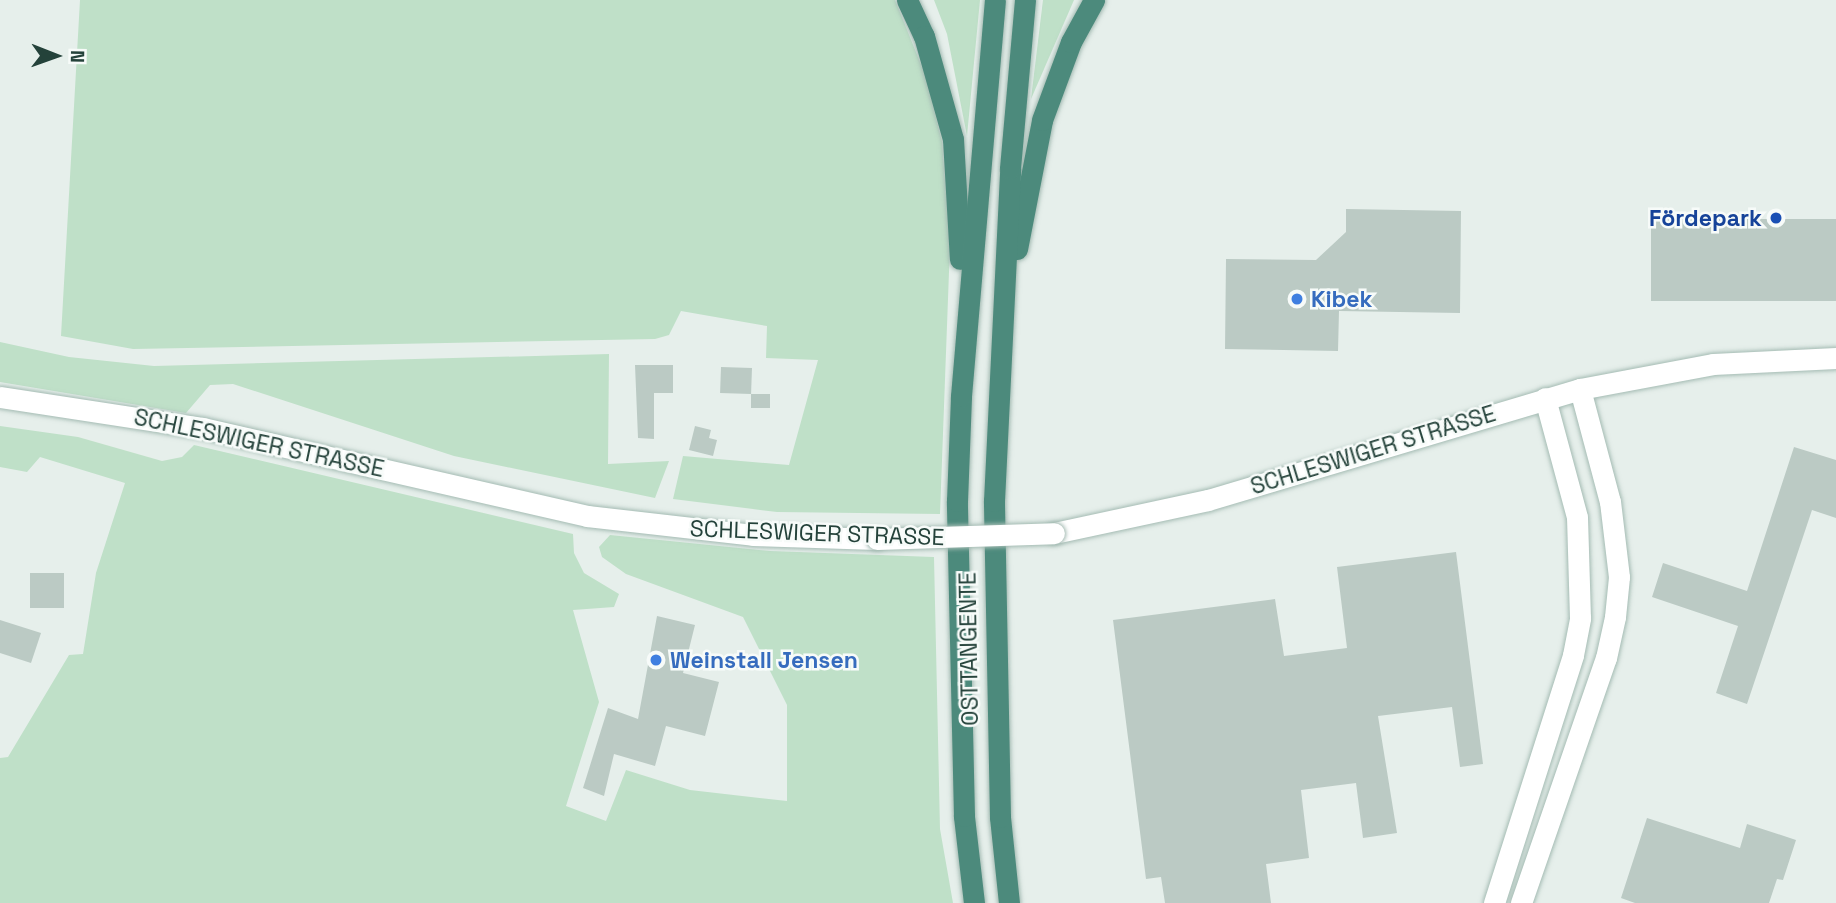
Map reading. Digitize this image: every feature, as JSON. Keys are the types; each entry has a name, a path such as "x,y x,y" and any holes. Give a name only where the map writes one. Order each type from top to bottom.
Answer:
{"highway":[{"path":"907,0 924,36 953,139 961,396"},
{"path":"961,396 995,0"},
{"path":"997,393 1025,0"},
{"path":"997,393 1025,197 1042,120 1071,42 1094,0"},
{"name":"OSTTANGENTE","path":"997,393 993,582 1000,817 1009,903"},
{"name":"OSTTANGENTE","path":"961,396 957,589 964,816 974,903"}],"main road":[{"name":"SCHLESWIGER STRASSE","path":"0,397 203,428 587,516 753,535 877,539 1054,533 1208,499 1580,389 1713,364 1836,358"},
{"path":"1521,903 1606,658 1615,617 1619,577 1610,502 1580,389"},
{"path":"1494,903 1573,655 1580,618 1577,517 1545,398"}],"green space":[{"path":"80,0 895,0 926,77 942,142 950,245 940,514 777,512 673,499 683,456 789,465 818,360 766,358 767,326 681,311 669,335 655,339 133,349 61,336"},
{"path":"934,0 980,0 967,136 947,34"},
{"path":"1043,0 1074,0 1031,99"},
{"path":"0,342 69,357 154,366 609,354 608,464 669,461 655,498 454,456 233,384 210,385 186,413 0,382"},
{"path":"0,426 78,437 162,461 182,457 194,445 573,534 574,553 584,573 619,594 614,607 573,610 599,702 566,806 606,821 626,770 690,790 787,801 787,705 743,617 626,574 602,557 599,547 610,535 770,551 934,557 940,829 953,903 0,903 0,758 8,757 69,655 83,654 96,573 125,483 40,457 27,472 0,467"}],"building":[{"path":"1346,209 1461,211 1460,313 1339,311 1338,351 1225,349 1226,259 1316,260 1346,232"},
{"path":"1651,219 1836,219 1836,301 1651,301"},
{"path":"635,365 673,365 673,393 654,393 654,439 638,438"},
{"path":"721,367 752,368 751,394 720,393"},
{"path":"751,394 770,394 770,408 751,408"},
{"path":"695,426 711,430 709,438 717,440 713,456 689,450"},
{"path":"1794,447 1836,460 1836,518 1812,510 1747,704 1716,693 1738,626 1652,597 1663,563 1747,591"},
{"path":"1456,552 1483,764 1460,767 1452,707 1378,716 1397,833 1363,838 1356,783 1301,790 1309,858 1266,864 1271,903 1165,903 1161,877 1146,879 1113,620 1275,599 1284,656 1347,648 1337,567"},
{"path":"30,573 64,573 64,608 30,608"},
{"path":"657,616 695,625 683,673 719,682 705,736 666,726 655,766 614,754 604,796 583,788 608,708 638,719"},
{"path":"0,620 41,633 31,663 0,653"},
{"path":"1647,818 1740,848 1747,824 1796,840 1783,880 1777,879 1769,903 1635,903 1621,898"}],"place":[{"name":"Fördepark","path":"1776,218"},
{"name":"Kibek","path":"1297,299"},
{"name":"Weinstall Jensen","path":"656,660"}]}
